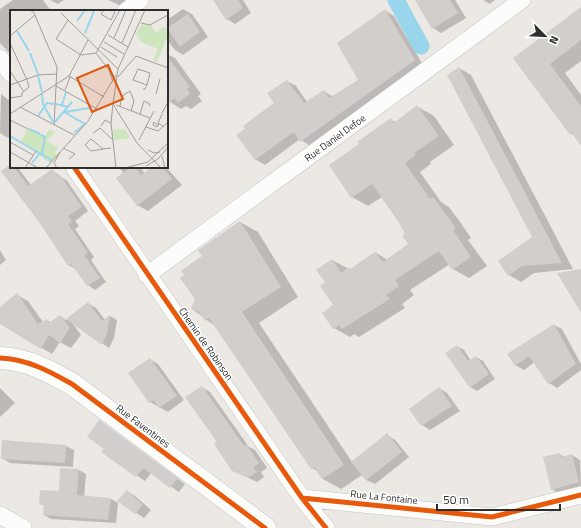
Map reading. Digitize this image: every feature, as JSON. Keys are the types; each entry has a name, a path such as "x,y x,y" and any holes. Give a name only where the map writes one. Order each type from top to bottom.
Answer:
{"main road":[{"name":"Rue Faventines","path":"2,356 26,362 48,370 72,384 265,528"}],"street":[{"path":"127,10 140,0"},
{"name":"Rue Daniel Defoe","path":"147,275 522,0"},
{"path":"0,58 10,73"},
{"name":"Chemin de Robinson","path":"75,168 302,498 326,528"},
{"name":"Rue La Fontaine","path":"302,498 492,517 581,495"},
{"path":"0,515 22,528"}],"building":[{"path":"213,0 238,0 243,8 226,20"},
{"path":"415,0 450,0 458,13 432,29"},
{"path":"581,7 581,40 550,64 581,106 581,146 571,132 569,133 513,58"},
{"path":"385,9 415,60 300,142 294,132 255,160 236,135 245,129 243,126 274,103 267,93 287,80 304,103 324,90 329,98 358,80 337,43"},
{"path":"188,14 200,32 180,47 168,27"},
{"path":"168,57 190,87 187,89 190,94 178,103 175,98 168,103"},
{"path":"459,67 562,263 522,266 508,276 498,261 532,237 447,75"},
{"path":"417,105 439,136 414,153 416,155 405,163 430,199 433,197 456,228 453,230 471,257 452,270 439,251 395,280 399,286 386,295 390,299 342,329 339,325 333,329 322,313 333,305 320,286 325,282 316,270 332,259 341,273 349,267 350,269 375,252 383,262 408,244 402,236 405,234 398,221 372,184 351,198 329,165 359,144 357,142 391,118 394,123"},
{"path":"10,165 10,168 15,168 28,186 52,169 58,176 60,175 82,207 68,216 72,221 68,224 88,253 84,255 100,278 87,286 71,264 68,266 41,225 1,171"},
{"path":"130,168 136,168 141,175 151,168 164,168 172,179 137,206 116,178"},
{"path":"240,221 281,287 242,312 344,465 322,479 314,467 311,469 209,318 205,321 199,312 191,309 195,299 180,278 184,275 181,271 202,256 198,250"},
{"path":"581,269 581,313 557,273"},
{"path":"17,293 38,324 47,319 49,323 60,315 70,328 60,343 49,335 41,349 0,324 0,307"},
{"path":"88,302 102,321 110,315 107,334 102,345 66,319"},
{"path":"554,324 576,364 548,384 529,356 515,366 507,354"},
{"path":"457,345 468,361 476,356 489,374 470,388 445,353"},
{"path":"150,358 177,396 159,408 154,400 149,403 128,373"},
{"path":"202,386 244,446 246,444 259,463 253,467 257,472 248,478 232,471 214,444 217,442 185,397"},
{"path":"439,387 452,406 421,426 409,409"},
{"path":"99,420 178,478 170,488 143,468 136,477 101,452 104,449 87,437"},
{"path":"387,433 402,452 366,480 351,462"},
{"path":"2,440 66,445 65,463 1,459"},
{"path":"559,453 561,457 572,454 579,482 551,490 543,457"},
{"path":"60,468 79,469 77,495 111,498 108,520 43,515 44,505 39,504 40,490 59,491"},
{"path":"127,490 143,505 135,514 117,501"}],"waterway":[{"path":"396,0 421,46"}],"cycle path":[{"path":"75,168 302,498 326,528"},
{"path":"0,358 29,363 72,384 265,528"},
{"path":"302,498 492,517 581,495"}]}
